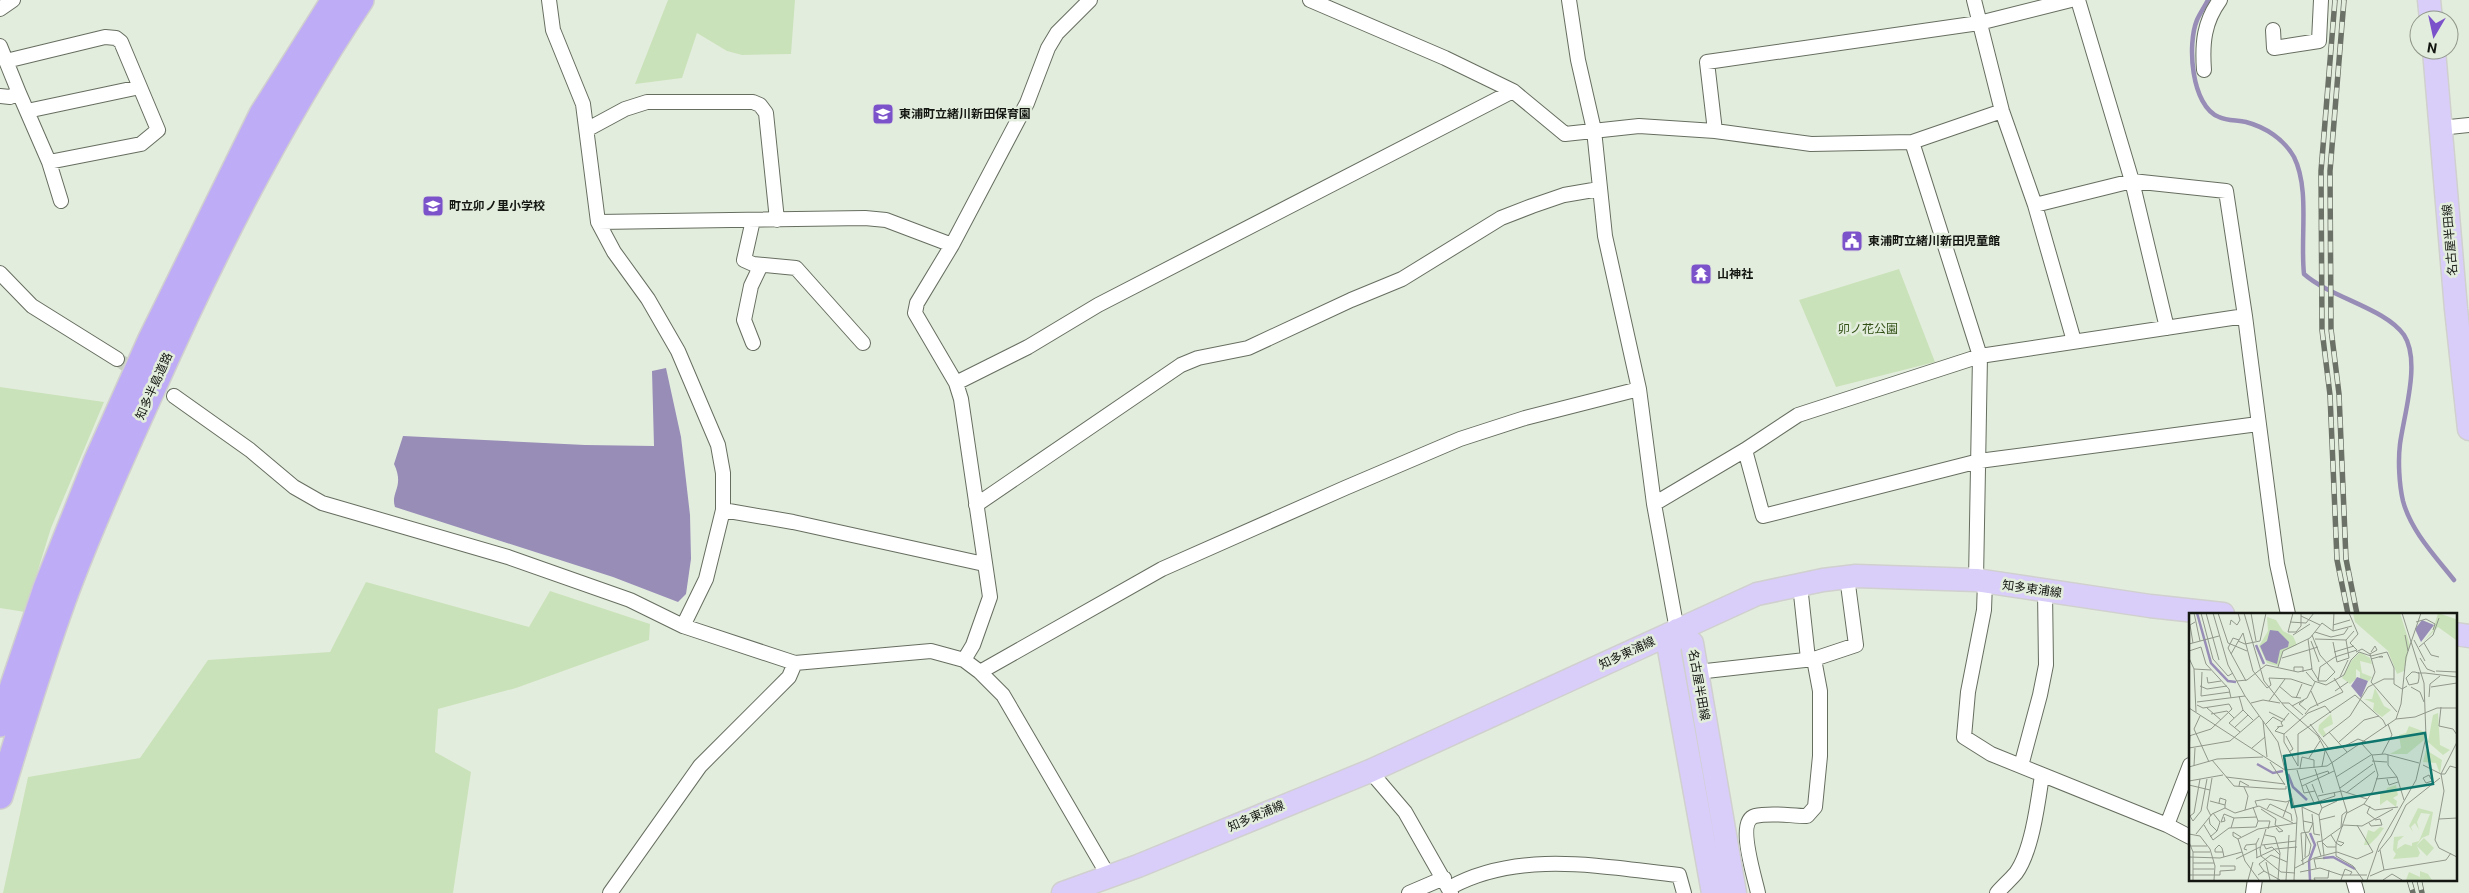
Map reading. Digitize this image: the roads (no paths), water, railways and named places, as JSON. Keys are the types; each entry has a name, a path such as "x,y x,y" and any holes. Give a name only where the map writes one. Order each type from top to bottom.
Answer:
{"highway":[{"name":"知多半島道路","path":"0,724 46,588 96,462 150,341 262,114 334,0"},
{"name":"知多半島道路","path":"0,796 65,595 116,471 170,350 227,228 282,125 361,0"}],"main road":[{"name":"名古屋半田線","path":"2435,60 2440,128 2462,314 2469,429"},
{"name":"知多東浦線","path":"1063,893 1138,866 1370,771 1757,594 1847,577 1980,581 2215,613"},
{"name":"名古屋半田線","path":"1713,893 1668,649 1677,630 1692,643 1735,893"},
{"path":"2456,634 2469,636"}],"street":[{"path":"0,9 13,0"},
{"path":"548,0 553,30 583,104 588,129 598,222 614,252 648,300 678,351 718,446 722,464 723,510 706,579 683,626"},
{"path":"964,660 973,645 990,597 961,399 956,383 915,313 921,294 952,245 1027,103 1048,48 1058,33 1090,0"},
{"path":"1310,0 1445,58 1513,91 1565,134 1639,126 1715,131 1811,144 1912,142 2002,111"},
{"path":"1569,0 1578,60 1594,130 1599,189 1612,272 1639,389 1654,504 1677,630"},
{"path":"1974,0 2002,111 2035,205 2074,340"},
{"path":"1715,131 1707,62 1979,22 2071,0"},
{"path":"2078,0 2132,181 2167,328"},
{"path":"2204,70 2204,34 2207,21 2220,0"},
{"path":"2273,30 2274,48 2319,40 2321,0"},
{"path":"6,61 111,37 121,42 158,130 141,144 49,162"},
{"path":"0,46 49,162 61,201"},
{"path":"27,111 140,87"},
{"path":"956,383 1028,347 1098,305 1513,91"},
{"path":"0,96 10,97 19,93"},
{"path":"588,129 625,109 647,102 753,102 760,105 766,113 777,220"},
{"path":"2440,128 2469,125"},
{"path":"1912,142 1980,356 1980,581 1984,610 1968,692 1964,737 1991,754 2167,825 2189,836"},
{"path":"2035,205 2132,181 2226,192 2245,316 2277,564 2288,613"},
{"path":"976,504 1181,365 1198,358 1248,348 1350,300 1402,279 1501,218 1564,195 1599,189"},
{"path":"598,222 865,218 886,220 952,245"},
{"path":"752,220 744,260 753,264 796,268 863,342"},
{"path":"753,343 744,320 751,286 761,265"},
{"path":"0,272 32,306 117,358"},
{"path":"1654,504 1745,450 1798,415 1980,356 2074,340 2245,316"},
{"path":"980,672 1162,569 1460,439 1525,418 1639,389"},
{"path":"174,396 250,450 294,487 322,503 508,557 630,600 683,626 795,663 931,651 964,660 980,672 1003,696 1108,876"},
{"path":"1745,450 1763,516 1979,461 2258,424"},
{"path":"723,510 793,522 984,564"},
{"path":"1697,672 1811,659 1856,645 1847,577"},
{"path":"1758,893 1745,832 1748,821 1753,816 1762,815 1807,816 1815,808 1820,756 1820,691 1811,659 1800,585"},
{"path":"2021,766 2040,696 2046,665 2046,591"},
{"path":"610,893 700,766 789,677 795,663"},
{"path":"2167,825 2189,768"},
{"path":"1370,771 1405,812 1448,886"},
{"path":"1997,893 2017,872 2035,817 2042,775"},
{"path":"1409,893 1448,886 1504,868 1559,862 1679,875 1684,893"},
{"path":"2253,893 2255,880"},
{"path":"2353,880 2357,893"}],"waterway":[{"path":"2208,0 2197,20 2192,44 2194,73 2202,101 2210,111 2219,117 2246,122 2260,127 2285,145 2294,157 2302,184 2304,274 2328,290 2384,317 2404,335 2409,346 2411,359 2410,388 2399,450 2399,472 2403,501 2418,533 2454,580"}],"tunnel":[{"path":"117,359 174,396"}],"railway":[{"path":"2335,0 2321,171 2322,330 2330,395 2337,560 2348,613"},
{"path":"2344,0 2330,171 2331,329 2339,394 2346,559 2357,613"},
{"path":"2409,880 2413,893"},
{"path":"2419,880 2422,893"}],"place":[{"name":"東浦町立緒川新田保育園","path":"883,114"},
{"name":"町立卯ノ里小学校","path":"433,206"},
{"name":"東浦町立緒川新田児童館","path":"1852,241"},
{"name":"山神社","path":"1701,274"}],"park label":[{"name":"卯ノ花公園","path":"1868,329"}]}
